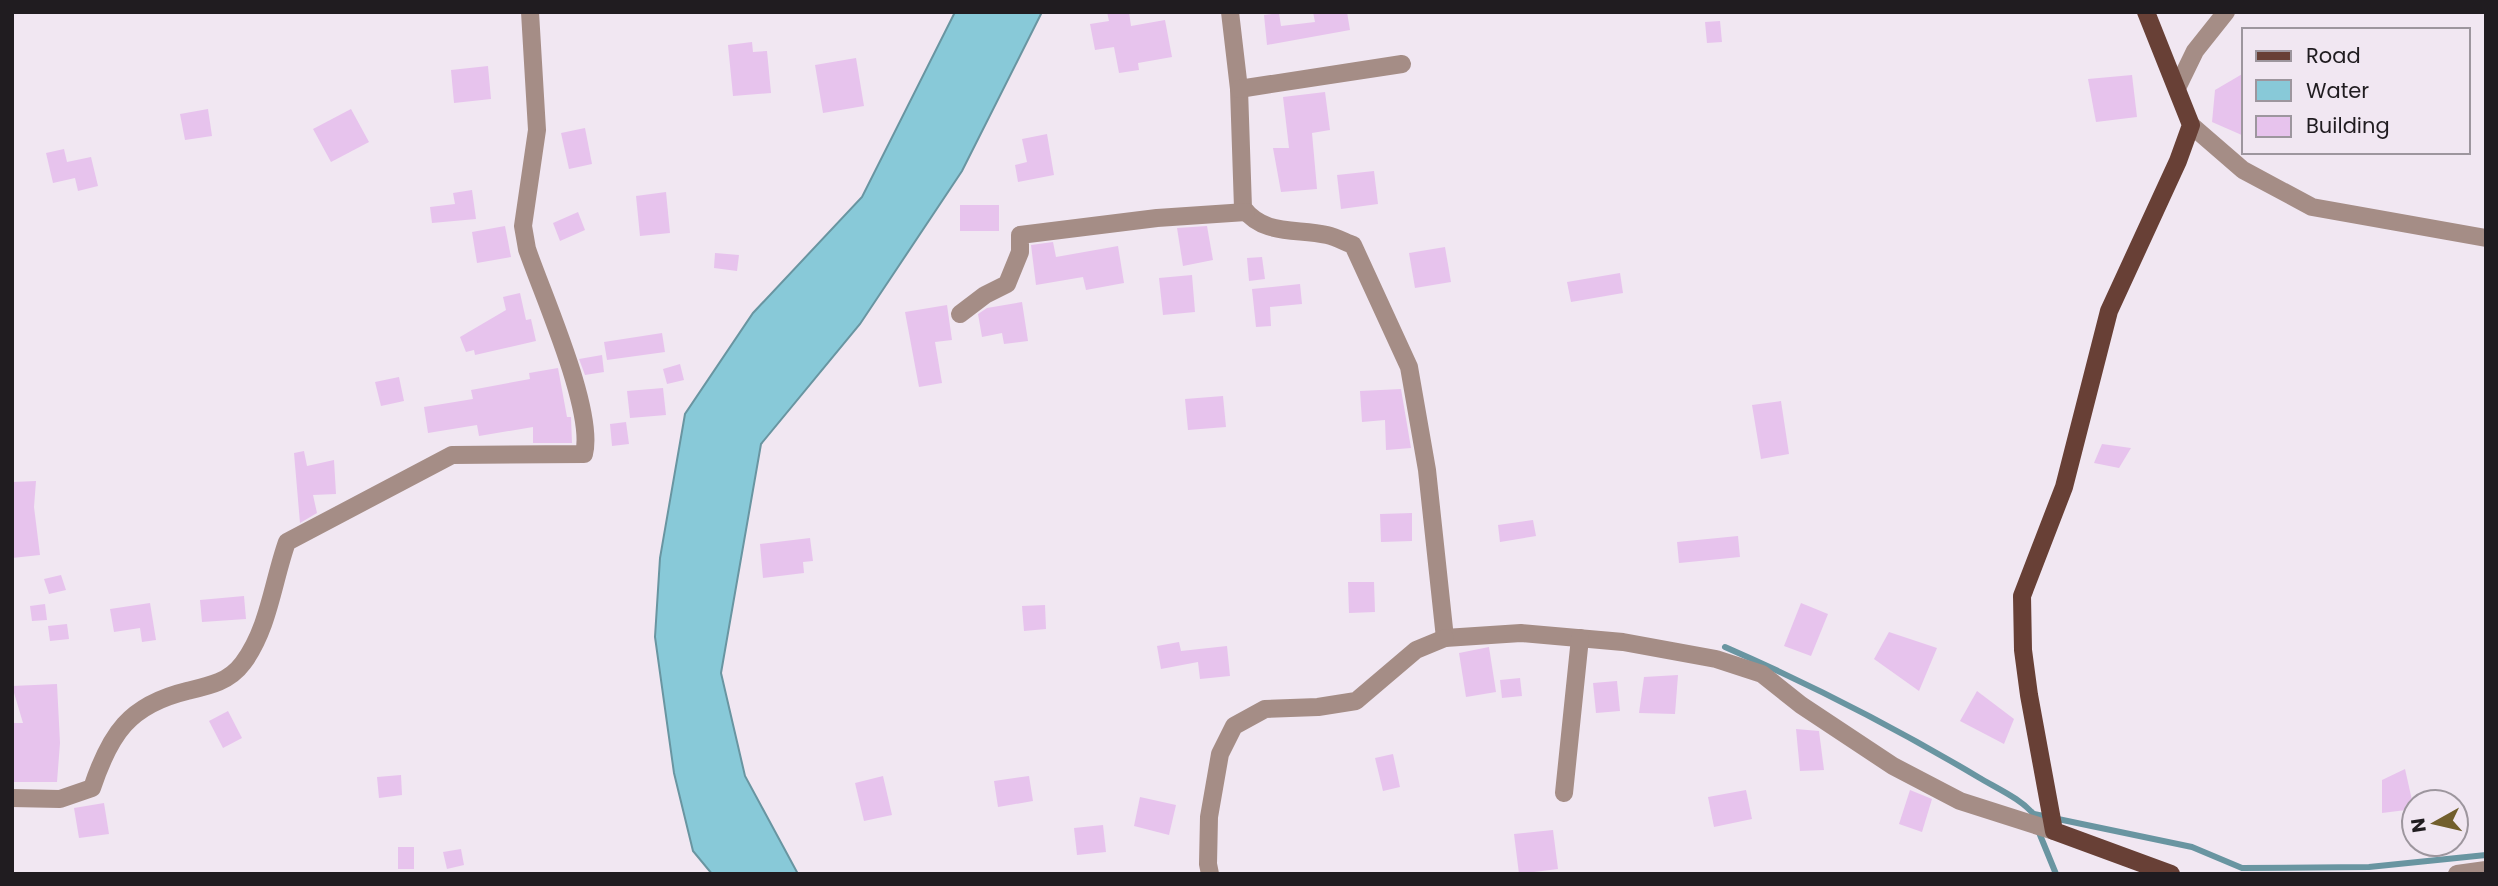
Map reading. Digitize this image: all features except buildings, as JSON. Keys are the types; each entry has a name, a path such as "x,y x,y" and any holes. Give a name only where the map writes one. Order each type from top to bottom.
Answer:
{"main road":[{"path":"2146,12 2192,125 2109,311 2064,487 2022,596 2025,662 2046,824 2171,874"}],"street":[{"path":"12,798 60,799 92,788 110,744 126,720 146,704 219,684 243,663 269,609 287,542 452,455 584,454 587,443 584,410 527,249 523,226 537,130 530,12"},
{"path":"1230,12 1239,89 1243,208 1252,220 1278,230 1327,235 1353,245 1409,367 1427,470 1445,638"},
{"path":"2178,86 2195,51 2226,12"},
{"path":"1239,89 1402,64"},
{"path":"2192,125 2243,170 2312,206 2486,238"},
{"path":"960,314 985,295 1007,284 1020,251 1020,235 1157,218 1246,212"},
{"path":"1210,874 1209,817 1220,754 1234,726 1265,709 1318,707 1356,701 1416,650 1445,638 1521,633 1623,642 1716,659 1762,674 1801,705 1893,766 1960,801 2046,824"},
{"path":"1564,793 1580,638"},
{"path":"2457,874 2486,870"}],"water":[{"path":"955,12 1042,12 962,171 860,324 761,444 721,673 745,776 798,874 712,874 693,851 674,773 655,637 660,558 685,414 753,313 862,197"}],"waterway":[{"path":"1725,647 1885,724 2008,794 2035,816"},
{"path":"2034,814 2192,847 2242,868 2369,867 2486,855"},
{"path":"2038,830 2056,874"}]}
